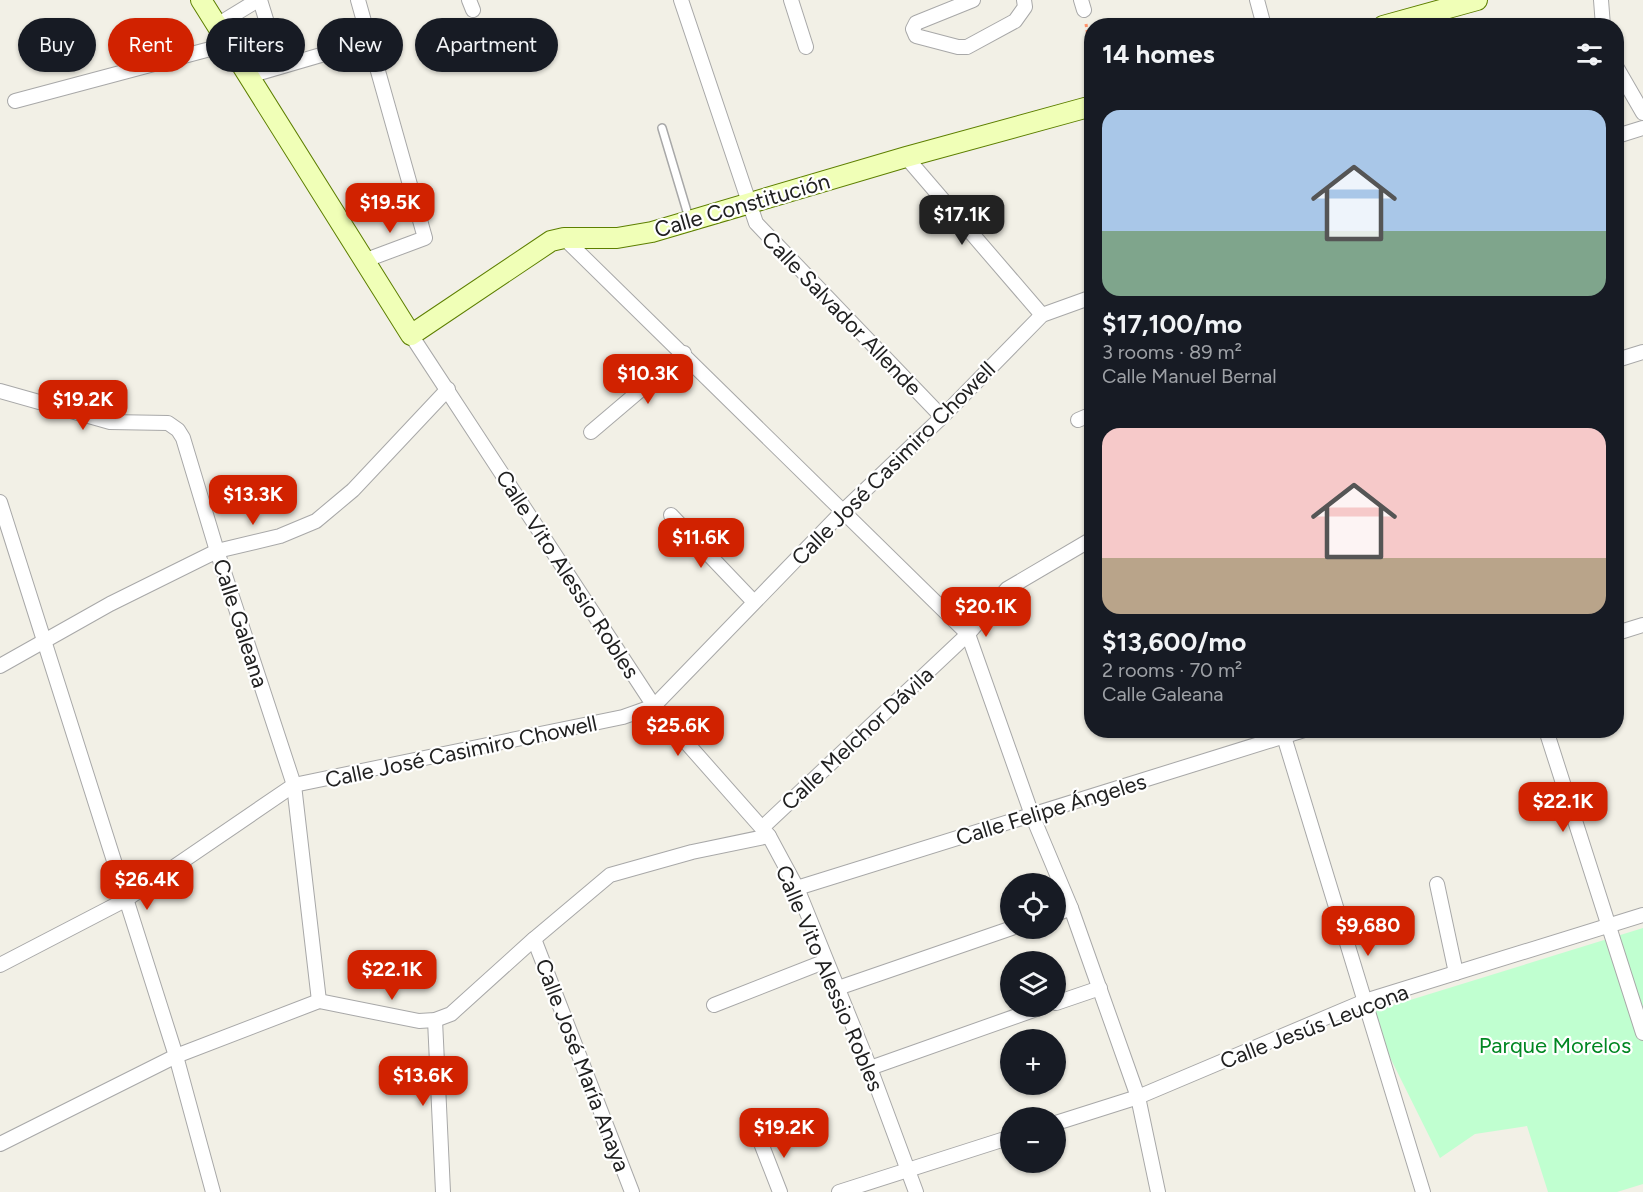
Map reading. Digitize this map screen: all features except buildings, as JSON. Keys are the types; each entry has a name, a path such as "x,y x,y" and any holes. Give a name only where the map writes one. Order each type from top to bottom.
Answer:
{"street":[{"name":"Calle Vito Alessio Robles","path":"201,0 213,18"},
{"path":"229,18 259,0 265,18"},
{"path":"358,0 363,18"},
{"name":"Calle Salvador Allende","path":"681,0 759,228 942,417"},
{"path":"791,0 806,47"},
{"path":"973,0 916,23 913,29 916,36 958,47 967,47 1015,21 1026,7 1024,0"},
{"path":"1257,0 1262,18"},
{"path":"1402,18 1430,6 1477,0"},
{"path":"1601,0 1602,18"},
{"path":"15,101 206,50"},
{"path":"249,76 317,56"},
{"name":"Calle Vito Alessio Robles","path":"246,72 411,335 654,706 766,832 797,888 870,1068 916,1192"},
{"path":"366,260 425,238 378,72"},
{"path":"1624,80 1643,113"},
{"name":"Calle Constitución","path":"411,335 551,241 564,238 617,238 652,232 906,157 1084,108"},
{"path":"1624,134 1643,128"},
{"path":"906,157 1042,315"},
{"path":"564,238 684,353 968,634 1032,815 1071,908 1138,1097 1158,1192"},
{"name":"Calle José Casimiro Chowell","path":"0,965 127,899 294,785 623,717 654,706 753,601 942,417 1042,315 1084,300"},
{"path":"1624,358 1643,352"},
{"path":"591,432 684,353"},
{"path":"0,666 110,604 217,551 280,536 316,521 353,490 448,389"},
{"name":"Calle Galeana","path":"0,391 110,422 168,423 178,430 183,438 217,551 294,785 319,1001"},
{"path":"1078,420 1084,417"},
{"path":"0,502 176,1056 213,1192"},
{"path":"671,515 753,601"},
{"name":"Calle Melchor Dávila","path":"766,832 968,634 1007,589 1084,544"},
{"path":"1624,631 1643,625"},
{"name":"Calle Felipe Ángeles","path":"797,888 1271,738"},
{"path":"1284,738 1423,1192"},
{"path":"1549,738 1643,1033"},
{"path":"0,1144 176,1056 319,1001 400,1019 435,1020 451,1014 534,939 610,875 766,832"},
{"path":"1437,884 1456,974"},
{"path":"1066,910 1071,908"},
{"name":"Calle Jesús Leucona","path":"1066,1120 1138,1097 1365,1001 1643,915"},
{"path":"838,988 1000,932"},
{"name":"Calle José María Anaya","path":"534,939 632,1192"},
{"path":"714,1005 826,961"},
{"path":"1066,1000 1100,988"},
{"path":"870,1068 1014,1017"},
{"path":"435,1020 442,1192"},
{"path":"759,1138 780,1192"},
{"path":"839,1192 1000,1141"}],"lane":[{"path":"662,128 690,220"}],"green space":[{"name":"Parque Morelos","path":"1643,928 1643,1184 1617,1192 1548,1192 1527,1126 1475,1134 1440,1158 1368,1013"}]}
